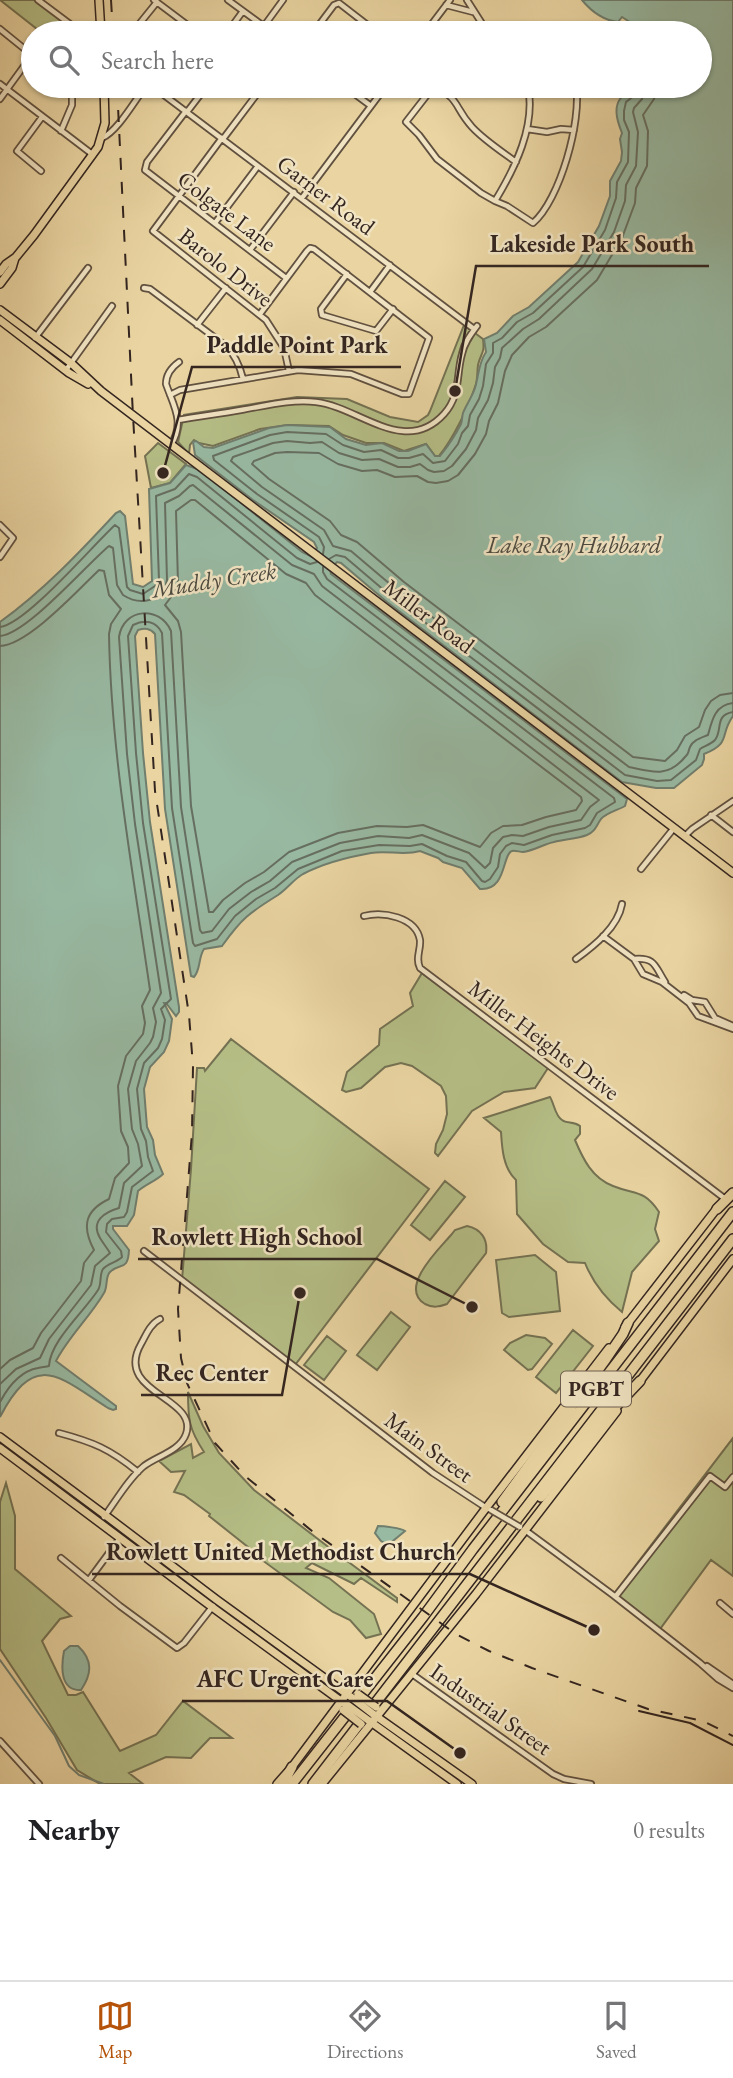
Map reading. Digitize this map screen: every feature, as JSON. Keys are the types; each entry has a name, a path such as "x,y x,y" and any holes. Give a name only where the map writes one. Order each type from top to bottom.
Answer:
{"highway":[{"path":"717,1209 733,1193"},
{"name":"PGBT","path":"292,1784 733,1212"},
{"name":"PGBT","path":"313,1784 519,1527 733,1239"},
{"path":"472,1549 476,1537 606,1359 628,1323"},
{"path":"519,1527 523,1517 606,1416 639,1381"},
{"path":"283,1784 292,1767"}],"main road":[{"path":"99,0 100,21"},
{"path":"0,284 12,268 16,257 93,155 102,138 104,98"},
{"path":"0,272 16,257"},
{"name":"Miller Road","path":"0,310 68,367 733,873"},
{"name":"Miller Road","path":"0,320 33,340"},
{"path":"277,1784 330,1715 348,1700 357,1680 733,1186"},
{"path":"639,1381 733,1259"},
{"path":"0,1437 214,1604"},
{"path":"0,1448 103,1518 120,1537 279,1651 472,1784"},
{"path":"36,1473 42,1472 61,1482"},
{"path":"322,1784 373,1716 476,1594 519,1527"},
{"path":"348,1700 373,1716 457,1784"},
{"path":"427,1762 435,1762 447,1771 452,1770"}],"street":[{"path":"38,0 66,21"},
{"path":"229,0 256,21"},
{"path":"268,21 283,0"},
{"path":"434,21 450,0"},
{"path":"467,0 480,21"},
{"path":"141,21 156,1 179,21"},
{"path":"322,21 334,5 339,3 362,21"},
{"path":"446,5 474,12"},
{"path":"236,21 243,12"},
{"path":"0,29 21,46"},
{"path":"0,99 21,70"},
{"path":"0,84 93,155"},
{"path":"61,131 72,106 72,98"},
{"path":"102,138 118,124 137,98"},
{"name":"Garner Road","path":"169,98 476,328 463,348 458,387 453,400 439,418 416,430 391,430 340,408 313,402 288,402 178,420"},
{"path":"187,111 197,98"},
{"path":"178,196 254,98"},
{"path":"360,98 371,106"},
{"path":"302,198 377,98"},
{"path":"423,98 406,122 414,128 437,159 495,201 533,223 540,218 555,192 570,149 577,98"},
{"path":"452,98 472,128 516,162"},
{"path":"495,201 516,162 527,129 530,98"},
{"name":"Colgate Lane","path":"187,111 144,168 286,278"},
{"path":"41,171 17,151 42,117"},
{"path":"527,129 547,132 574,130"},
{"path":"215,223 258,166"},
{"path":"250,250 294,192"},
{"name":"Barolo Drive","path":"178,196 153,232 260,314 276,333 284,348 289,371"},
{"path":"170,395 180,390 298,370 351,374 402,394 409,394 429,338 310,248 260,314"},
{"path":"370,292 390,265"},
{"path":"33,340 88,268"},
{"path":"347,274 321,309 322,315 376,331 393,309"},
{"path":"144,288 150,289 234,354 243,379"},
{"path":"197,324 226,288"},
{"path":"68,367 112,306"},
{"path":"171,445 178,428 178,420 166,379 179,362"},
{"path":"0,525 13,538 0,557"},
{"path":"685,836 733,801"},
{"path":"711,815 733,832"},
{"path":"641,869 674,828"},
{"path":"576,959 603,936 620,912 622,904"},
{"name":"Miller Heights Drive","path":"364,916 390,916 407,922 416,930 420,939 417,963 420,968 724,1198"},
{"path":"603,936 634,959 643,974 688,998 705,1002 715,1018 733,1028"},
{"path":"634,959 652,961 664,981 689,1003 698,1016 733,1028"},
{"name":"Main Street","path":"144,1251 423,1466 519,1527 615,1597 713,1675 733,1686"},
{"path":"103,1518 138,1472 185,1438 186,1420 144,1382 134,1367 137,1350 152,1324 160,1319"},
{"path":"59,1433 105,1448 138,1472"},
{"path":"615,1597 710,1476 725,1487 733,1477"},
{"path":"89,1580 120,1537"},
{"path":"61,1558 177,1648 184,1643 214,1604"},
{"path":"720,1603 733,1614"},
{"name":"Industrial Street","path":"411,1673 553,1774 591,1784"},
{"path":"0,1741 39,1784"}],"green space":[{"path":"0,0 35,0 63,21 27,21"},
{"path":"464,325 483,339 483,350 476,384 468,404 455,432 439,456 435,456 426,444 404,451 384,443 366,443 343,435 329,426 288,425 260,429 213,446 194,440 189,454 178,442 184,415 297,397 347,399 390,417 418,422 430,411"},
{"path":"158,443 186,464 170,483 151,488 145,456"},
{"path":"422,973 548,1068 535,1088 504,1092 472,1111 438,1156 435,1153 436,1144 447,1114 446,1096 441,1086 412,1066 401,1063 385,1067 361,1088 346,1092 342,1090 347,1072 379,1045 380,1029 413,1006 410,993"},
{"path":"231,1039 429,1189 295,1365 182,1280 197,1068 204,1068 205,1071"},
{"path":"550,1097 560,1118 580,1126 580,1134 575,1140 594,1173 606,1183 644,1196 659,1212 655,1229 659,1241 632,1272 622,1312 600,1290 585,1263 568,1262 543,1244 517,1214 516,1180 506,1164 501,1132 484,1118"},
{"path":"445,1181 465,1197 430,1240 411,1225"},
{"path":"467,1226 482,1235 486,1243 486,1253 447,1304 436,1307 425,1304 418,1297 416,1288 423,1269 455,1230"},
{"path":"535,1255 556,1272 560,1311 509,1317 502,1313 496,1260"},
{"path":"391,1312 410,1327 377,1370 357,1355"},
{"path":"573,1330 593,1346 556,1393 536,1377"},
{"path":"526,1335 545,1338 552,1344 532,1369 528,1370 504,1350 510,1343"},
{"path":"327,1336 346,1351 324,1380 304,1365"},
{"path":"188,1392 219,1453 254,1490 397,1598 397,1602 361,1578 354,1584 312,1563 306,1568 329,1578 374,1614 381,1634 366,1638 350,1620 333,1612 247,1549 248,1547 209,1516 210,1514 184,1495 174,1492 185,1471 171,1472 159,1461 191,1444 193,1458 204,1452 190,1424"},
{"path":"733,1438 733,1576 711,1560 660,1629 613,1595"},
{"path":"6,1483 15,1516 15,1569 71,1616 60,1619 42,1641 68,1695 83,1692 120,1751 156,1735 183,1701 232,1738 210,1738 191,1758 166,1757 129,1773 143,1784 100,1784 77,1770 0,1649 0,1502"}],"water":[{"name":"Lake Ray Hubbard","path":"582,0 733,0 733,716 722,742 704,754 702,765 674,788 622,782 337,562 330,569 331,574 627,799 625,806 603,817 587,835 523,852 512,851 499,879 489,888 480,889 462,868 420,851 371,853 319,867 300,876 253,912 241,922 222,946 204,949 194,977 191,976 165,809 155,634 147,629 138,630 135,636 150,822 179,1007 176,1016 164,1003 172,1019 169,1041 164,1052 150,1067 144,1089 147,1127 163,1174 138,1191 134,1215 127,1226 113,1226 129,1250 127,1261 108,1274 104,1293 56,1361 116,1406 116,1409 108,1408 75,1386 48,1375 36,1376 25,1383 0,1417 0,622 46,584 120,511 125,516 133,584 143,587 152,581 149,489 170,483 186,465 200,470 302,552 312,557 317,548 314,542 195,455 193,442 213,448 269,428 287,425 330,427 346,439 366,445 382,443 399,451 408,451 426,444 435,456 440,456 461,424 463,413 475,388 486,352 484,339 497,333 513,316 529,307 578,262 599,226 610,196 610,181 621,161 622,133 617,112 620,98 712,98 712,21 628,21 622,17 614,21 593,11"},
{"path":"378,1526 405,1531 388,1545 375,1533"},
{"path":"70,1646 78,1646 88,1662 89,1673 81,1690 69,1687 64,1677 64,1651"}],"waterway":[{"path":"0,1660 55,1736 69,1766 79,1775 104,1784"}],"tram line":[{"path":"639,1711 690,1723 733,1745"}],"railway":[{"path":"111,0 112,21"},
{"path":"118,98 155,791 189,1015 193,1066 192,1133 178,1309 181,1358 187,1383 215,1443 245,1476 312,1531 456,1634 532,1668 648,1709 703,1721 733,1736"}],"place":[{"name":"Lakeside Park South","path":"455,391"},
{"name":"Paddle Point Park","path":"163,473"},
{"name":"Rec Center","path":"300,1293"},
{"name":"Rowlett High School","path":"472,1307"},
{"name":"Rowlett United Methodist Church","path":"594,1630"},
{"name":"AFC Urgent Care","path":"460,1753"}],"water label":[{"name":"Muddy Creek","path":"214,580"}]}
